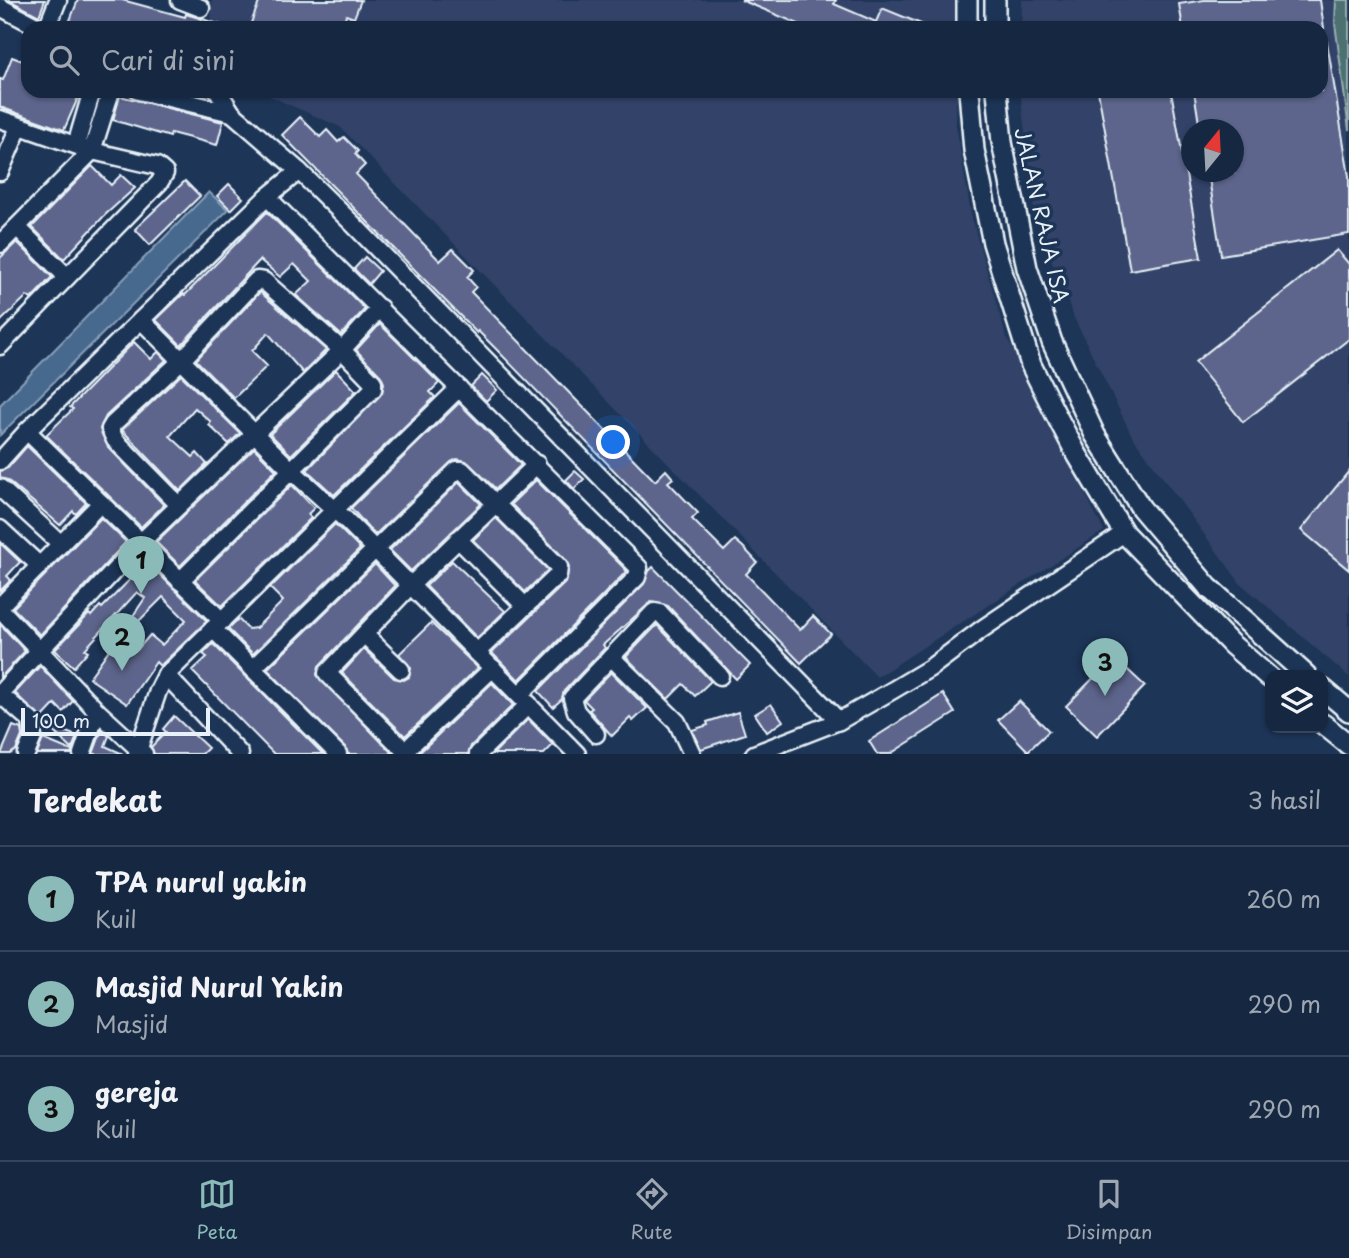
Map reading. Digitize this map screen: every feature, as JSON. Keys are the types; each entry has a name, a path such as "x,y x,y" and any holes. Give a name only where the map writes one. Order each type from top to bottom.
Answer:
{"main road":[{"path":"967,0 967,21"},
{"path":"995,0 995,21"},
{"path":"970,98 980,190 1003,278 1031,365 1074,451 1124,533 1231,644 1265,674"},
{"name":"JALAN RAJA ISA","path":"998,98 1002,142 1027,268 1052,342 1096,435 1142,508 1208,587 1300,670"},
{"path":"1190,603 1208,587"},
{"path":"1328,693 1349,711"},
{"path":"1328,728 1349,746"}],"street":[{"path":"50,21 58,0"},
{"path":"61,21 69,0"},
{"path":"180,0 201,8"},
{"path":"0,7 27,21"},
{"path":"84,148 91,98"},
{"path":"0,244 84,148 108,98"},
{"path":"169,98 232,113"},
{"path":"222,98 232,113 299,171 839,721"},
{"path":"0,120 84,148 157,166 163,169 164,177 0,346"},
{"path":"0,172 19,127"},
{"path":"0,461 27,431 267,197 299,171"},
{"path":"267,197 637,564 637,577 524,699 478,754"},
{"path":"17,227 67,277"},
{"path":"179,505 115,440 110,432 113,424 182,360 257,280 265,281 342,351 373,382 373,389 180,581"},
{"path":"26,754 33,737 31,721 0,694 141,542 342,351 380,308"},
{"path":"141,320 291,470 335,509 576,753"},
{"path":"101,503 0,607 40,652 140,752 158,691 166,675 459,388"},
{"path":"27,431 180,581 253,668 338,754"},
{"path":"493,668 407,753 327,673 410,586 537,464"},
{"path":"253,668 457,470 462,470 559,567 558,575 476,653"},
{"path":"0,488 61,544"},
{"path":"0,529 40,566"},
{"path":"754,754 839,721 930,668 982,629 1124,533"},
{"path":"458,540 525,606"},
{"path":"596,734 576,711 572,698 651,613 660,613 720,676"},
{"path":"365,635 401,670"},
{"path":"611,657 677,722 692,754"},
{"path":"166,675 240,754"},
{"path":"82,754 97,711"}],"shaded area":[{"path":"212,0 959,0 958,21 211,21"},
{"path":"1022,0 1349,0 1349,677 1240,583 1132,436 1075,320 1035,219 1021,98 1328,98 1328,21 1021,21"},
{"path":"274,98 957,98 956,125 972,219 1006,336 1104,531 877,677 340,127"},
{"path":"209,192 228,210 0,435 0,405"}],"green space":[{"path":"1336,0 1349,0 1349,130 1335,23"}],"building":[{"path":"9,0 45,0 39,16"},
{"path":"78,0 122,0 209,21 70,21"},
{"path":"260,0 361,0 354,18 346,15 344,21 252,21"},
{"path":"741,0 836,0 834,4 874,21 791,21"},
{"path":"1204,0 1320,0 1323,21 1182,21 1179,4"},
{"path":"882,8 914,21 876,21"},
{"path":"1328,48 1349,176 1349,234 1221,255 1210,182 1244,182 1244,119 1198,119 1195,98 1328,98"},
{"path":"12,57 21,60 21,98 78,98 64,130 0,107 0,79 3,80"},
{"path":"119,98 128,98 223,122 217,145 171,133 170,137 113,120"},
{"path":"1099,98 1172,98 1181,147 1181,182 1187,182 1201,258 1130,270"},
{"path":"300,117 320,137 327,130 338,142 344,137 358,151 355,154 365,165 356,174 440,261 453,249 474,270 467,277 476,287 471,292 655,481 666,470 673,478 668,482 698,513 692,519 724,551 735,540 743,547 757,562 746,574 800,630 813,616 831,634 801,663 495,348 478,331 477,333 282,135"},
{"path":"92,166 111,185 121,175 135,188 105,215 64,259 32,227"},
{"path":"185,181 200,196 150,245 135,229"},
{"path":"229,184 243,198 231,210 217,196"},
{"path":"267,212 365,309 341,335 296,295 311,281 294,264 280,277 260,260 181,345 156,320 185,295"},
{"path":"17,242 52,277 31,299 27,296 0,322 0,258"},
{"path":"1337,250 1349,264 1349,339 1243,422 1195,362"},
{"path":"365,257 380,271 369,284 354,269"},
{"path":"260,292 326,350 303,373 268,333 252,351 267,366 234,398 196,360"},
{"path":"380,324 439,383 430,392 435,397 334,495 307,470 382,393 384,383 381,376 356,350"},
{"path":"134,342 151,359 158,352 166,360 106,416 100,429 108,447 164,505 141,527 46,435"},
{"path":"336,370 356,391 291,455 270,434"},
{"path":"181,375 240,433 229,444 195,408 170,436 193,457 197,453 207,464 180,491 122,430"},
{"path":"482,375 497,390 486,401 471,386"},
{"path":"459,403 521,465 496,489 466,461 457,459 375,535 351,508"},
{"path":"27,446 86,503 76,514 73,511 60,525 7,480 0,478 0,471 8,468"},
{"path":"254,448 276,470 180,566 156,542"},
{"path":"575,471 584,479 574,489 566,480"},
{"path":"1349,471 1349,570 1301,530"},
{"path":"536,480 627,571 519,680 492,653 565,583 569,568 566,560 511,504"},
{"path":"459,482 481,504 411,571 390,550"},
{"path":"292,485 314,508 308,514 311,518 222,606 195,580"},
{"path":"101,518 126,542 40,635 13,608"},
{"path":"496,518 548,570 525,592 473,540"},
{"path":"335,524 360,549 253,654 228,629 238,619 248,629 256,628 283,601 270,588"},
{"path":"0,543 20,562 7,576 11,580 0,591"},
{"path":"452,561 505,611 477,638 426,586"},
{"path":"147,562 207,621 160,666 156,662 127,704 89,678 118,637 137,650 150,635 162,645 186,620 163,597 128,632 124,629 145,598 137,592 85,649 88,651 74,667 55,650 89,614 91,616 100,606 102,608"},
{"path":"375,564 395,586 319,666 317,675 393,754 348,754 345,747 267,669"},
{"path":"653,567 750,665 736,679 668,606 651,602 603,645 605,648 564,691 562,699 553,707 538,691 644,584"},
{"path":"431,623 478,668 405,736 342,673 364,649 394,678 404,680 409,677 411,668 399,654"},
{"path":"0,624 25,651 0,678"},
{"path":"657,625 711,681 695,696 683,684 668,699 626,657"},
{"path":"213,644 323,754 274,754 192,671 207,657 203,654"},
{"path":"1114,657 1145,686 1097,736 1066,706"},
{"path":"40,666 73,701 63,712 55,704 41,719 15,693"},
{"path":"611,672 647,708 633,721 630,718 612,736 589,710 592,708 584,700"},
{"path":"492,683 513,705 471,746 468,754 418,754"},
{"path":"943,694 955,713 890,754 877,754 869,741"},
{"path":"1019,701 1049,731 1028,751 998,720"},
{"path":"771,704 783,721 767,732 755,714"},
{"path":"738,712 745,734 701,749 692,730"},
{"path":"174,716 208,748 202,754 154,754 151,747 166,732 163,729"},
{"path":"528,719 553,745 544,754 493,754"},
{"path":"45,724 77,736 72,749"},
{"path":"13,726 21,729 22,736 16,750 10,754 1,754"},
{"path":"102,730 109,736 105,746 123,754 93,754"},
{"path":"43,739 72,751 72,754 37,754"}],"place":[{"name":"TPA nurul yakin","path":"141,594"},
{"name":"Masjid Nurul Yakin","path":"122,671"},
{"name":"gereja","path":"1105,696"}]}
